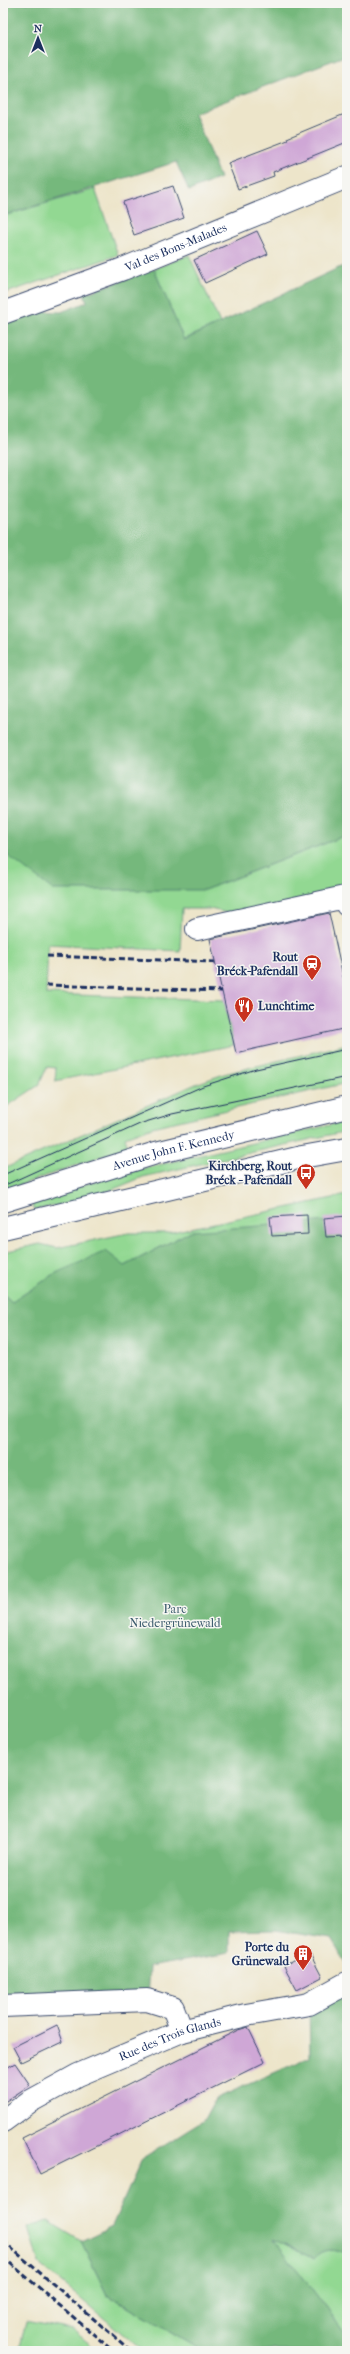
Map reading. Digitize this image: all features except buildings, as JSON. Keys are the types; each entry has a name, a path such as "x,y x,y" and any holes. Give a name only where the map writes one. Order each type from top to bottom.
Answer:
{"street":[{"name":"Val des Bons-Malades","path":"3,313 123,269 347,178"},
{"path":"197,929 346,899"},
{"name":"Avenue John F. Kennedy","path":"3,1201 156,1153 347,1107"},
{"path":"3,1228 302,1157 347,1149"},
{"name":"Rue des Trois Glands","path":"3,2121 29,2102 78,2075 182,2031 246,2015 309,2004 347,1983"},
{"path":"3,2006 147,2000 173,2008 182,2031"}],"green space":[{"path":"3,3 347,3 347,55 194,113 220,178 189,191 176,162 3,216"},
{"path":"95,189 118,255 3,294 3,216"},
{"path":"189,255 220,323 183,340 154,269"},
{"path":"347,264 347,835 204,890 53,890 3,852 3,321 40,311 61,312 87,302 84,294 154,269 184,340"},
{"path":"347,835 347,886 345,888 241,916 210,909 182,909 180,951 48,944 46,994 224,1000 234,1045 55,1081 56,1068 47,1067 39,1085 3,1109 3,852 204,890"},
{"path":"347,1044 347,1083 152,1127 125,1137 128,1147 3,1191 3,1169 196,1084 224,1074"},
{"path":"347,1121 347,1131 143,1177 92,1198 35,1210 32,1207 33,1201 111,1176"},
{"path":"347,1195 347,1228 191,1231 125,1266 56,1273 12,1302 3,1294 3,1252 40,1244 57,1248 128,1233 167,1233"},
{"name":"Parc Niedergrünewald","path":"329,1221 347,1228 347,1965 331,1939 275,1930 229,1931 229,1953 149,1967 147,2000 3,2006 3,1294 12,1302 56,1273 106,1251 125,1266 191,1231"},
{"path":"347,1983 347,2255 338,2251 329,2250 317,2255 314,2259 273,2238 347,2335 346,2351 203,2351 107,2295 81,2241 112,2226 142,2159 203,2121 215,2099 310,2057 309,2004"},
{"path":"48,2221 81,2241 107,2295 203,2351 143,2351 39,2264 28,2228"},
{"path":"272,2237 314,2259 317,2255 329,2250 338,2251 347,2255 347,2335"},
{"path":"26,2321 73,2330 98,2351 19,2351"}],"tram line":[{"path":"3,1175 203,1086 256,1069 347,1049"},
{"path":"3,1186 142,1123 172,1114 347,1077"}],"railway":[{"path":"47,956 216,962"},
{"path":"46,985 222,991"},
{"path":"3,2241 131,2351"},
{"path":"3,2257 113,2351"}],"place":[{"name":"Rout Bréck-Pafendall","path":"312,981"},
{"name":"Lunchtime","path":"244,1023"},
{"name":"Kirchberg, Rout Bréck - Pafendall","path":"306,1190"},
{"name":"Porte du Grünewald","path":"303,1971"}]}
